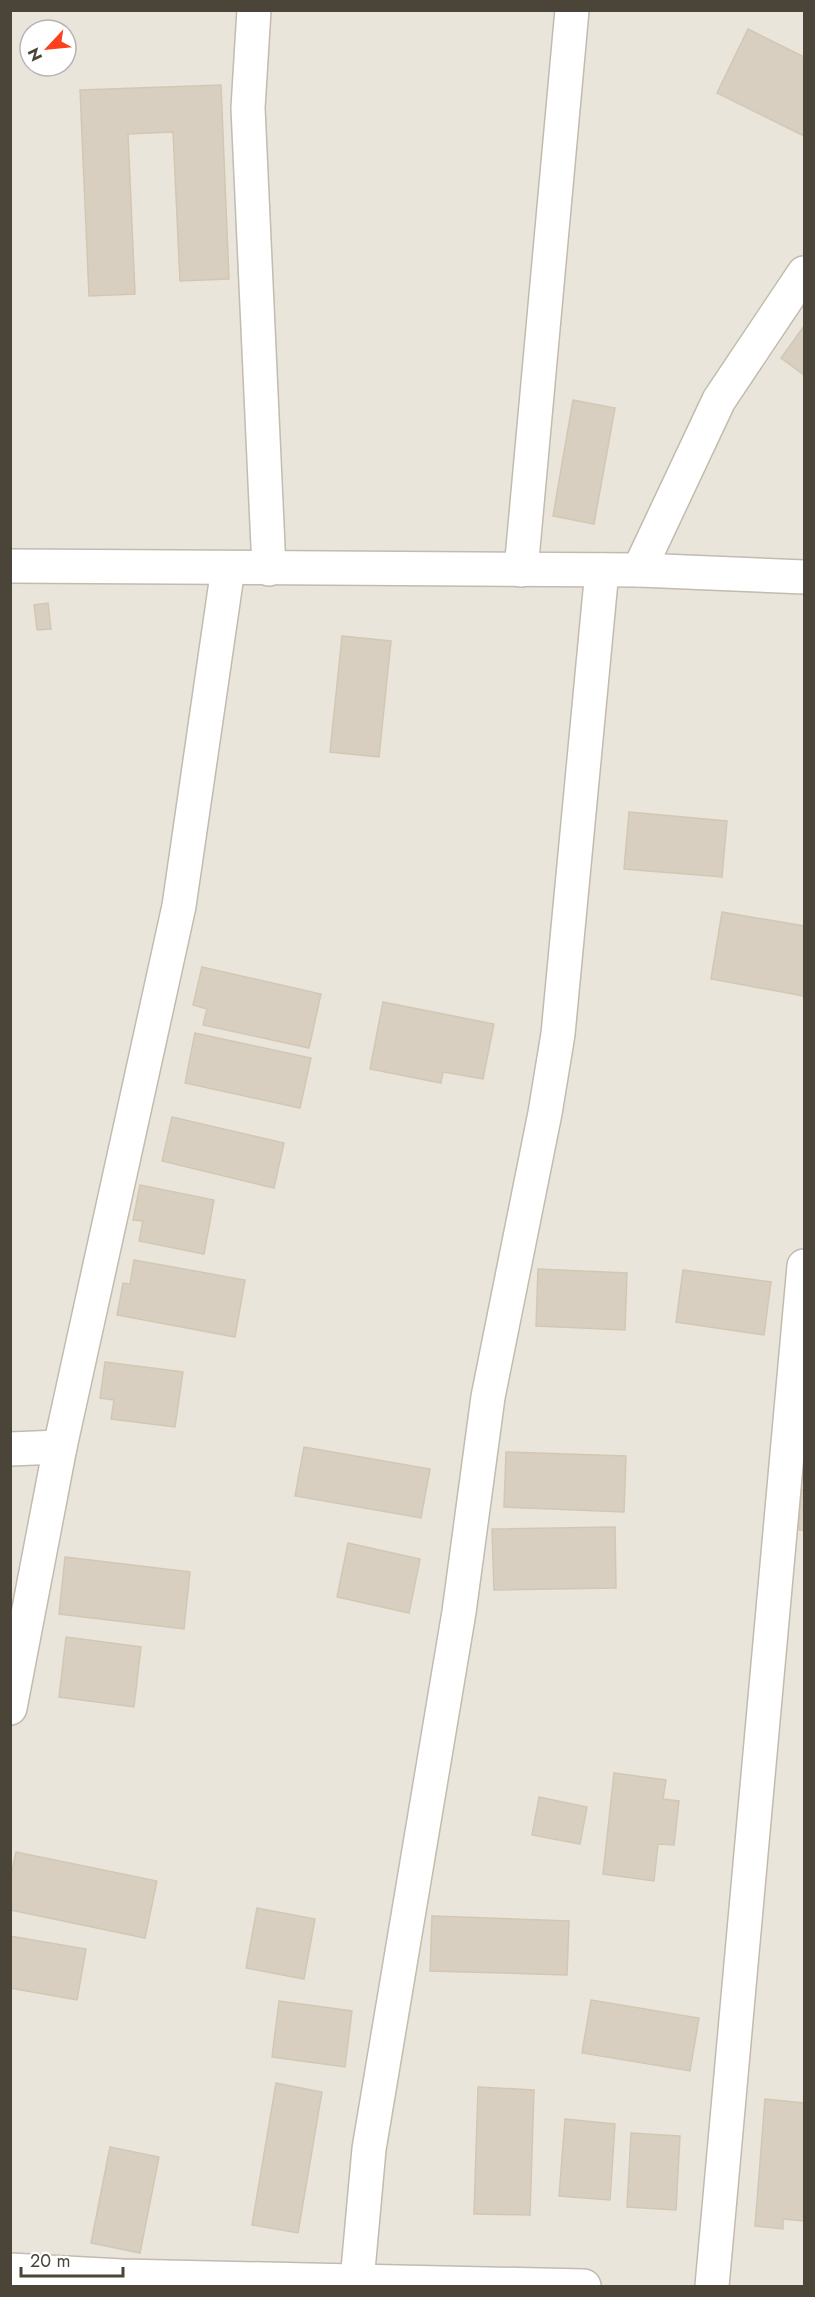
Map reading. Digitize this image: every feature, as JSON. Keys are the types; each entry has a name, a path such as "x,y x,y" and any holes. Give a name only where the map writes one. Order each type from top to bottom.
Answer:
{"street":[{"path":"254,10 248,108 269,569"},
{"path":"521,570 572,10"},
{"path":"639,570 719,400 804,273"},
{"path":"10,566 639,570 804,577"},
{"path":"10,1708 60,1447 179,906 228,568"},
{"path":"357,2281 369,2149 459,1612 488,1397 545,1113 558,1034 602,570"},
{"path":"712,2286 804,1266"},
{"path":"10,1449 60,1447"},
{"path":"10,2270 121,2281 357,2281 584,2286"}],"shaded area":[{"path":"11,11 804,11 804,2286 11,2286"}],"building":[{"path":"748,29 804,57 804,136 717,93"},
{"path":"221,85 229,279 180,281 173,132 128,134 135,294 89,296 80,90"},
{"path":"804,326 804,375 781,358"},
{"path":"573,400 615,408 594,524 553,516"},
{"path":"48,603 51,629 37,630 34,605"},
{"path":"342,636 391,641 379,757 330,752"},
{"path":"629,812 727,821 722,877 624,869"},
{"path":"722,912 804,926 804,996 711,979"},
{"path":"202,967 321,994 309,1048 203,1025 207,1009 193,1005"},
{"path":"383,1002 494,1024 483,1079 443,1072 441,1083 370,1069"},
{"path":"195,1033 311,1058 300,1108 185,1083"},
{"path":"172,1117 284,1143 274,1188 162,1161"},
{"path":"140,1185 214,1200 204,1254 139,1241 143,1221 133,1220"},
{"path":"134,1260 245,1280 235,1337 117,1315 123,1283 130,1284"},
{"path":"538,1269 627,1273 625,1330 536,1326"},
{"path":"683,1270 771,1282 764,1335 676,1322"},
{"path":"105,1362 183,1372 175,1427 111,1419 114,1400 100,1398"},
{"path":"304,1447 430,1469 421,1518 295,1496"},
{"path":"506,1452 626,1456 624,1512 504,1507"},
{"path":"800,1489 804,1490 804,1530 799,1530"},
{"path":"615,1527 616,1588 494,1590 492,1529"},
{"path":"348,1543 420,1559 409,1613 337,1597"},
{"path":"65,1557 190,1572 184,1629 59,1614"},
{"path":"66,1637 141,1647 134,1707 59,1697"},
{"path":"614,1773 666,1780 663,1799 679,1801 674,1845 658,1844 654,1881 603,1874"},
{"path":"539,1797 587,1807 580,1844 532,1835"},
{"path":"16,1852 157,1881 145,1938 10,1910 10,1880"},
{"path":"257,1908 315,1919 304,1979 246,1968"},
{"path":"432,1916 569,1921 567,1975 430,1971"},
{"path":"10,1936 86,1949 77,2000 10,1988"},
{"path":"591,2000 699,2018 690,2071 582,2053"},
{"path":"279,2001 352,2011 345,2067 272,2057"},
{"path":"276,2083 322,2092 298,2233 252,2225"},
{"path":"478,2087 534,2090 530,2215 474,2214"},
{"path":"765,2099 804,2103 804,2221 783,2219 783,2229 755,2226"},
{"path":"565,2119 615,2124 610,2200 559,2196"},
{"path":"631,2133 680,2136 676,2210 627,2207"},
{"path":"110,2147 159,2157 140,2253 91,2243"}]}
